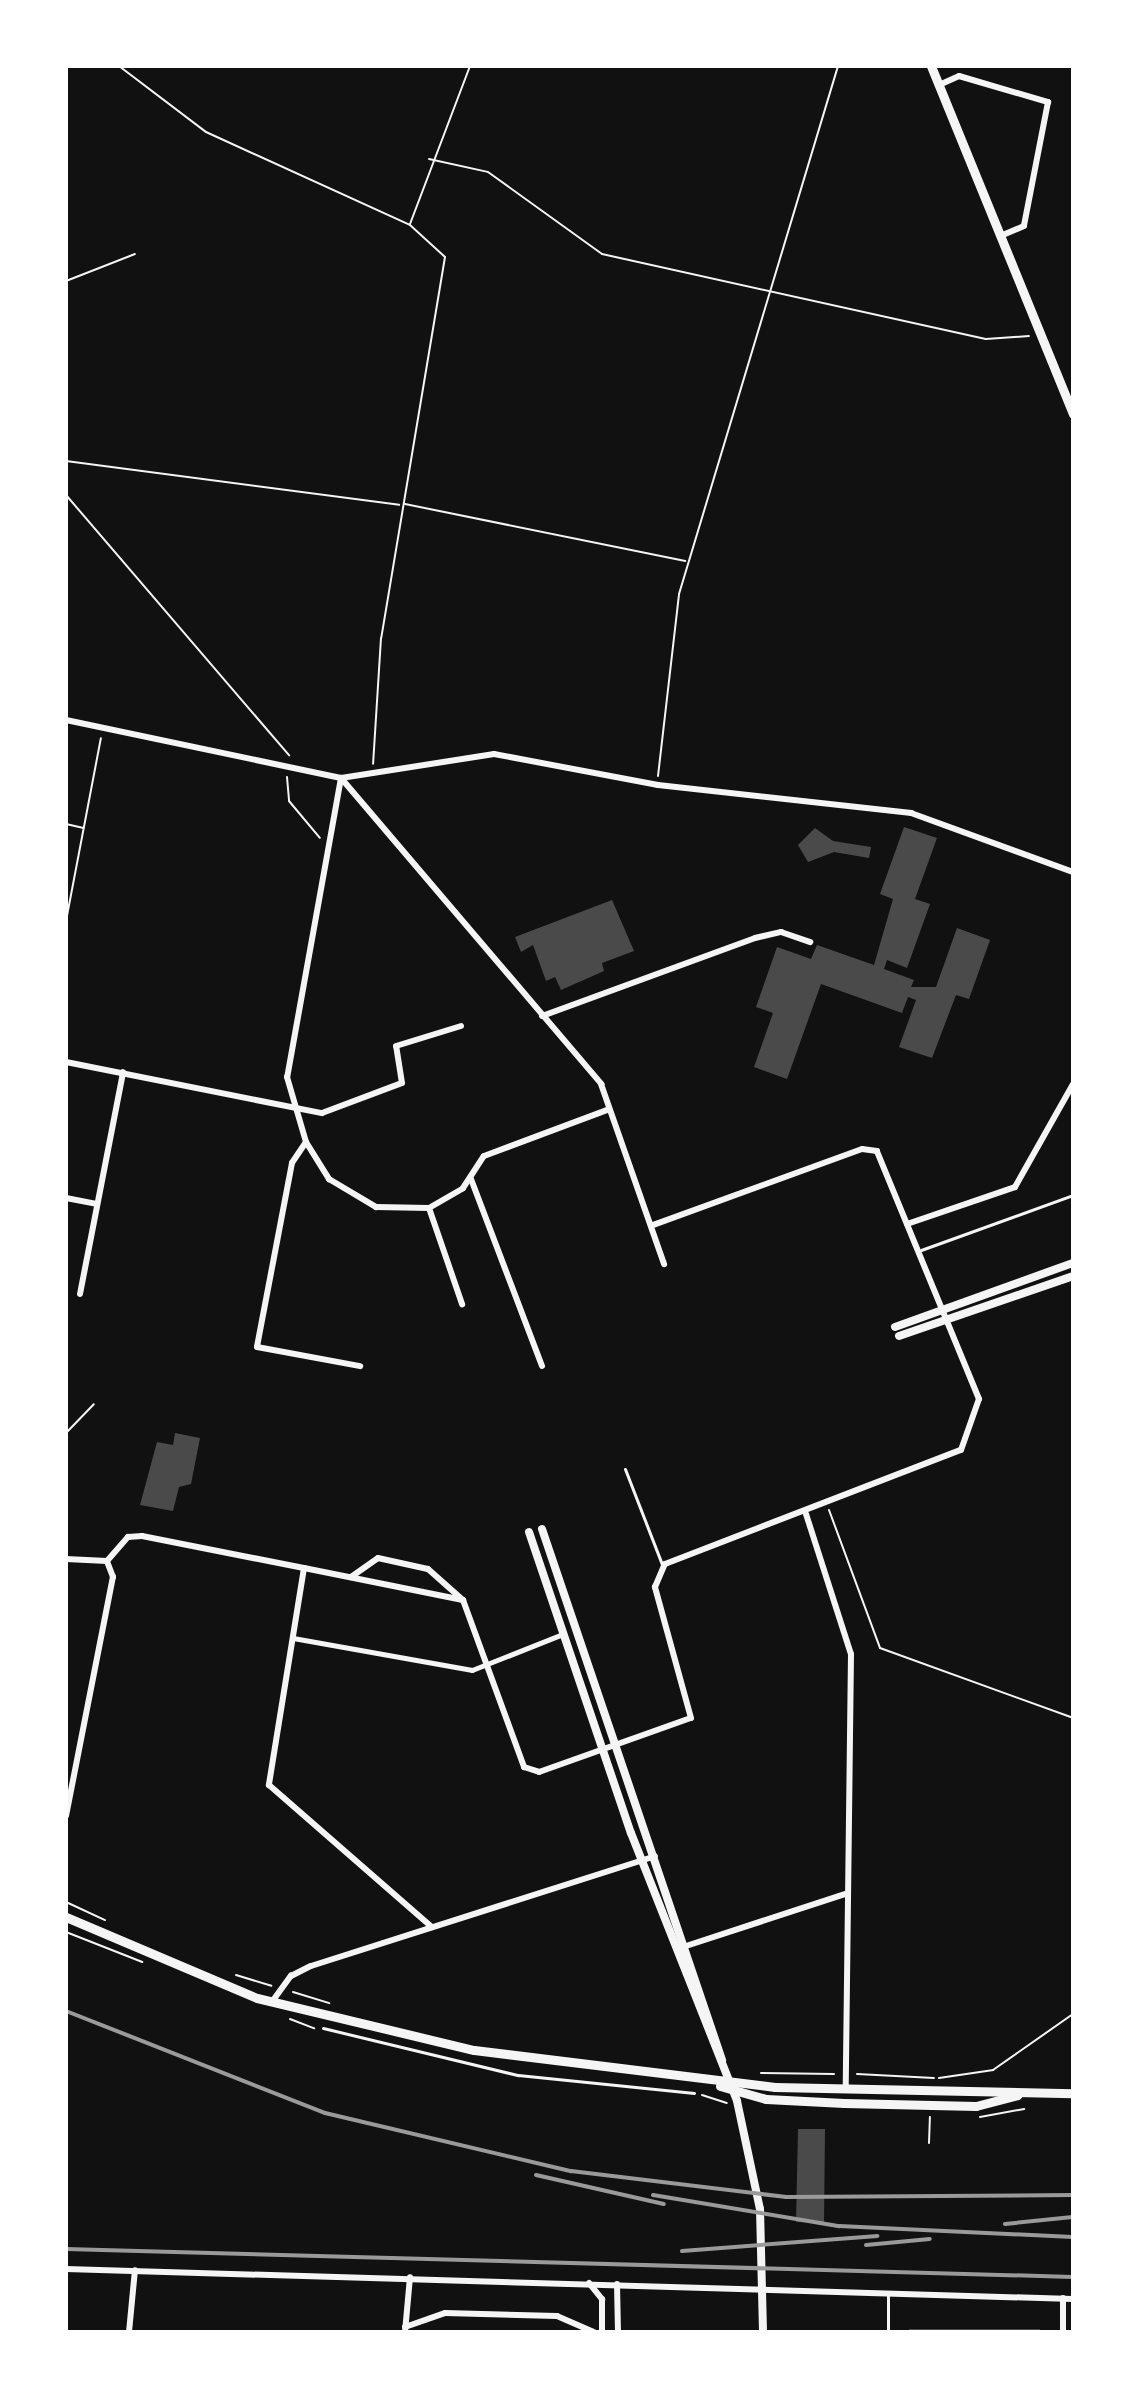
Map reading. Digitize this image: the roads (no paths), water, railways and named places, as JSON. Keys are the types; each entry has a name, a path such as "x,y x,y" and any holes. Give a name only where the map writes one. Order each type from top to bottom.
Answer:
{"main road":[{"path":"931,66 1073,414"},
{"path":"66,1917 163,1962 274,1999 474,2050 697,2080 846,2089 930,2088 1073,2093"},
{"path":"697,2080 766,2099 976,2106 1023,2093"}],"street":[{"path":"939,85 959,76 1048,102 1024,226 1001,236"},
{"path":"66,720 341,778 376,776 494,754 658,785 911,813 1073,872"},
{"path":"341,778 287,1077 291,1103 306,1142 344,1193 393,1211 429,1208 471,1179 484,1156 607,1110"},
{"path":"341,778 601,1084 607,1110 653,1225 664,1264"},
{"path":"542,1016 755,938 781,932 810,942"},
{"path":"66,1062 291,1103 322,1113 402,1083 396,1046 461,1026"},
{"path":"80,1294 123,1072"},
{"path":"907,1224 1015,1187 1073,1084"},
{"path":"306,1142 292,1163 257,1347 360,1366"},
{"path":"351,1577 378,1558 428,1569 463,1600 528,1770 617,1746 691,1718 655,1587 663,1567 806,1514 826,1502 954,1456 969,1439 979,1399 940,1310 884,1160 871,1148 653,1225"},
{"path":"471,1179 542,1366"},
{"path":"66,1198 96,1204"},
{"path":"429,1208 462,1304"},
{"path":"1073,1263 940,1310 897,1331 944,1319 1073,1276"},
{"path":"806,1514 851,1654 845,1894 846,2089"},
{"path":"542,1529 657,1856 722,2061 760,2209 763,2332"},
{"path":"529,1532 642,1859 722,2061"},
{"path":"107,1561 128,1537 142,1536 463,1600"},
{"path":"66,1559 107,1561"},
{"path":"66,1816 113,1577 107,1561"},
{"path":"304,1568 272,1790 432,1927"},
{"path":"293,1638 472,1670 563,1634"},
{"path":"274,1999 280,1988 311,1966 657,1856"},
{"path":"686,1946 845,1894"},
{"path":"66,2269 1073,2299"},
{"path":"129,2332 135,2270"},
{"path":"410,2277 405,2330 445,2313 557,2316 594,2332"},
{"path":"589,2283 602,2299 602,2332"},
{"path":"602,2299 615,2284"},
{"path":"615,2284 618,2332"},
{"path":"1063,2298 1063,2332"}],"lane":[{"path":"917,1252 1073,1195"},
{"path":"625,1469 663,1567"},
{"path":"323,2028 518,2075 694,2093"},
{"path":"888,2293 888,2332"}],"railway":[{"path":"66,2011 325,2113 571,2171 786,2197 1073,2195"},
{"path":"536,2175 664,2204"},
{"path":"653,2195 839,2226 1073,2237"},
{"path":"1005,2224 1073,2217"},
{"path":"682,2251 877,2236"},
{"path":"866,2245 930,2239"},
{"path":"66,2249 1073,2277"}]}
